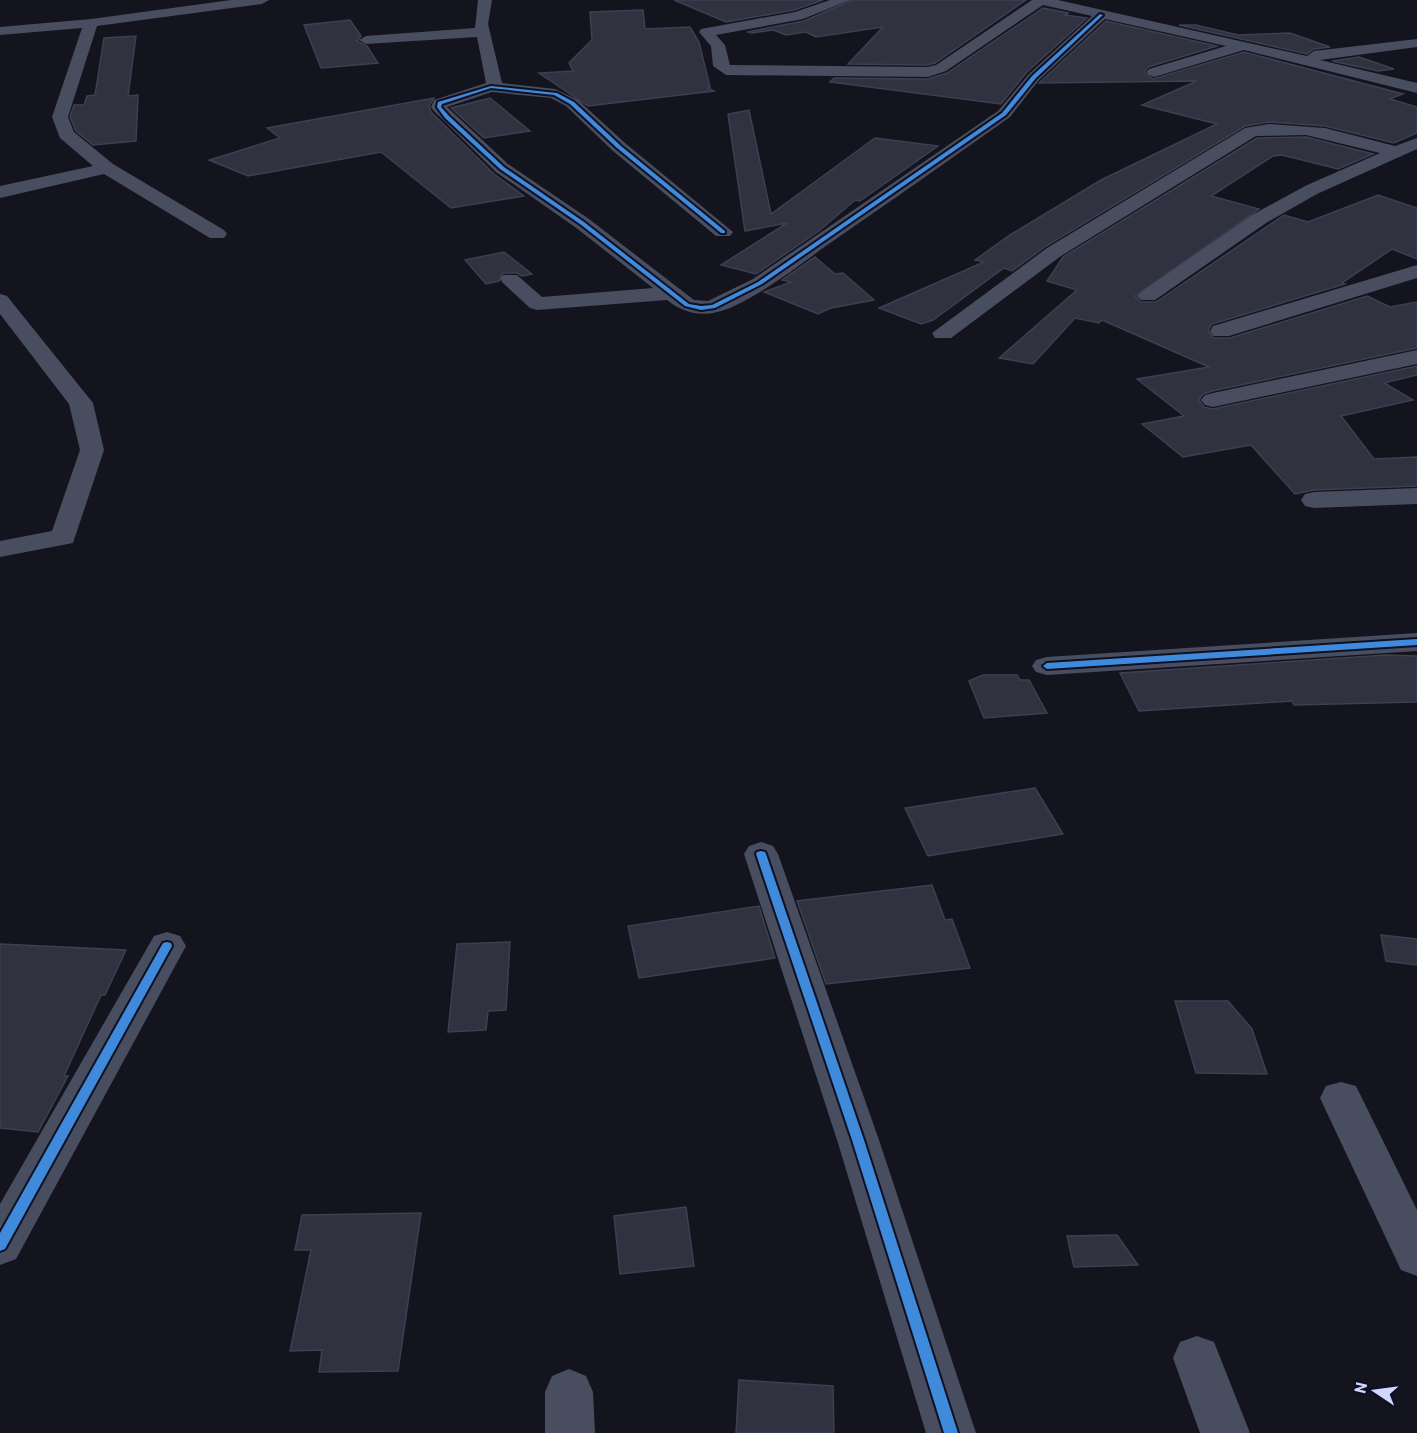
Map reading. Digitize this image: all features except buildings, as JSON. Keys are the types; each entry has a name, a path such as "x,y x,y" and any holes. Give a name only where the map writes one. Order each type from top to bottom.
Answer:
{"street":[{"path":"0,31 91,23 262,0"},
{"path":"485,0 481,24 494,83 491,87"},
{"path":"843,0 798,16 706,32 718,45 721,66 726,70 928,72 941,68 1040,0 1298,58 1417,88"},
{"path":"723,232 619,147 572,103 555,94 491,87 440,103 439,107 447,117 502,168 582,223 687,305 701,308 713,306 760,283 1004,114 1034,77 1101,15"},
{"path":"91,23 60,117 66,134 107,168 218,234"},
{"path":"366,40 483,32"},
{"path":"1298,58 1417,42"},
{"path":"1154,72 1196,58 1246,46"},
{"path":"1371,77 1417,71"},
{"path":"943,333 1054,252 1251,132 1267,128 1310,130 1397,152"},
{"path":"1148,296 1259,219 1311,189 1417,143"},
{"path":"0,192 107,168"},
{"path":"1221,331 1417,271"},
{"path":"510,279 537,304 673,293"},
{"path":"0,300 81,403 92,450 63,537 0,549"},
{"path":"1213,400 1417,357"},
{"path":"1314,500 1417,496"},
{"path":"1047,666 1417,642"},
{"path":"761,854 858,1140 951,1433"},
{"path":"0,1245 167,946"},
{"path":"1341,1098 1417,1256"},
{"path":"1197,1358 1225,1433"}],"cycle path":[{"path":"723,232 619,147 572,103 555,94 491,87 440,103 439,107 447,117 502,168 582,223 687,305 701,308 713,307 760,283 1004,114 1034,77 1101,15"},
{"path":"1047,666 1417,642"},
{"path":"761,854 858,1140 951,1433"},
{"path":"0,1245 167,946"}]}
